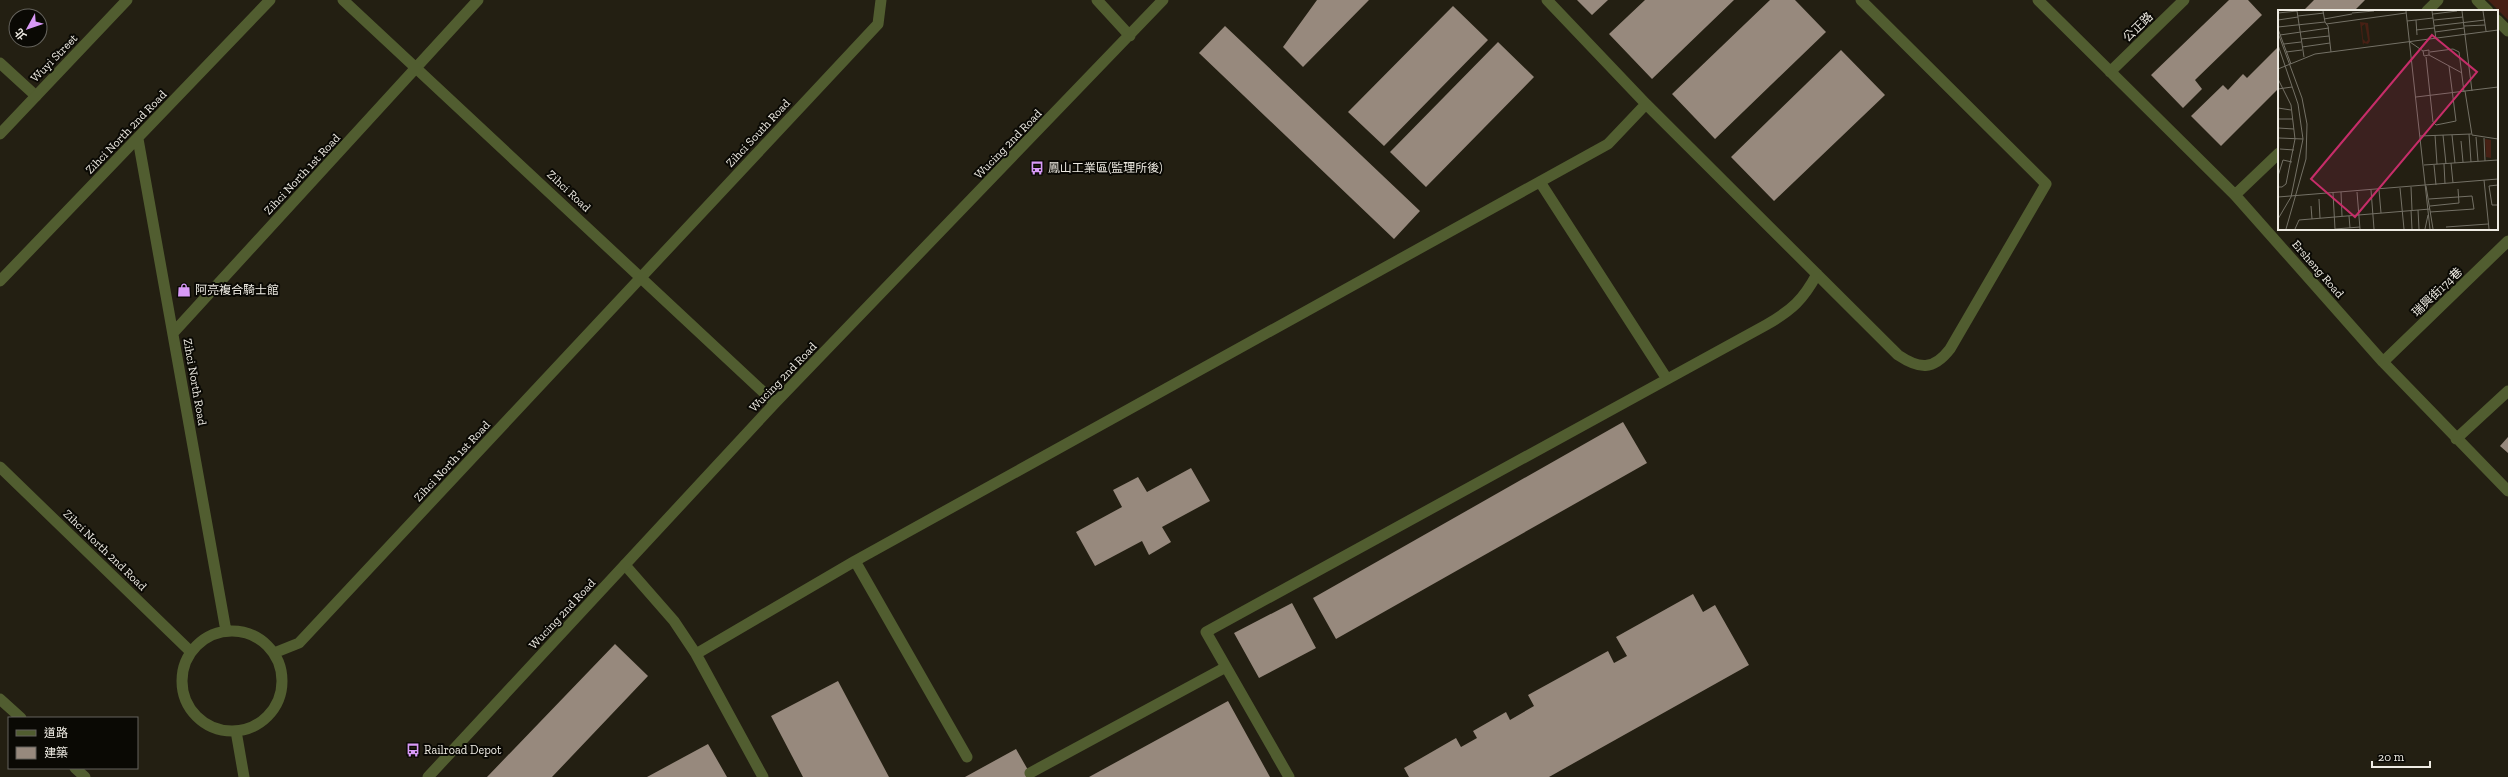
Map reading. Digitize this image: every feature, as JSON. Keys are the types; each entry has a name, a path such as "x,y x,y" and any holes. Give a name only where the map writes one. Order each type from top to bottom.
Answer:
{"street":[{"name":"Wuyi Street","path":"0,134 127,0"},
{"name":"Zihci North 2nd Road","path":"0,281 270,0"},
{"name":"Zihci Road","path":"343,0 641,276 775,403"},
{"path":"417,69 478,0"},
{"name":"Zihci South Road","path":"641,276 878,24 881,0"},
{"path":"1097,0 1130,36"},
{"name":"Wucing 2nd Road","path":"428,777 775,403 1163,0"},
{"path":"1547,0 1646,104 1898,355 1914,366 1928,365 1942,360 2046,184 1861,0"},
{"name":"Ersheng Road","path":"2038,0 2235,195 2383,362 2508,491"},
{"name":"公正路","path":"2110,72 2184,0"},
{"path":"2428,10 2438,0"},
{"path":"2477,0 2487,10"},
{"path":"2498,21 2508,31"},
{"path":"0,63 36,96"},
{"name":"Zihci North 1st Road","path":"173,333 417,69"},
{"path":"696,654 855,561 1608,144 1646,104"},
{"name":"Zihci North Road","path":"138,139 226,631"},
{"path":"2235,195 2278,154"},
{"path":"1540,182 1667,379"},
{"name":"瑞興街174巷","path":"2383,362 2508,241"},
{"path":"1289,777 1206,632 1788,312 1805,295 1817,274"},
{"name":"Zihci North 1st Road","path":"274,653 299,643 641,276"},
{"path":"2456,439 2508,391"},
{"name":"Zihci North 2nd Road","path":"0,467 191,652"},
{"path":"855,561 967,757"},
{"path":"625,565 674,622 696,654 763,777"},
{"path":"226,631 244,632 263,641 274,653 282,672 281,693 275,708 256,725 236,731 215,728 198,717 188,703 182,681 185,663 191,652 207,638 226,631"},
{"path":"1030,773 1226,667"},
{"path":"3,707 18,717"},
{"path":"236,731 244,777"},
{"path":"77,769 85,777"}],"shaded area":[{"path":"2488,0 2508,0 2508,20"}],"building":[{"path":"1317,0 1369,0 1303,67 1283,47"},
{"path":"1577,0 1608,0 1592,15"},
{"path":"1645,0 1734,0 1652,79 1609,34"},
{"path":"1770,0 1795,0 1826,32 1715,139 1672,94"},
{"path":"2229,0 2248,0 2262,15 2195,80 2202,89 2183,108 2151,75"},
{"path":"2314,0 2365,0 2355,10 2304,10"},
{"path":"1453,6 1488,40 1384,146 1348,112"},
{"path":"1225,26 1420,211 1394,239 1199,53"},
{"path":"1498,42 1534,77 1426,187 1390,152"},
{"path":"2278,47 2278,89 2221,146 2191,116 2223,85 2228,90 2243,74 2247,78"},
{"path":"1841,50 1885,95 1774,201 1731,157"},
{"path":"1623,422 1647,463 1336,639 1313,598"},
{"path":"2508,437 2508,453 2500,446"},
{"path":"1191,468 1210,501 1162,527 1171,542 1149,555 1142,541 1095,566 1076,532 1122,507 1113,490 1138,477 1147,492"},
{"path":"1693,594 1703,612 1715,605 1749,665 1549,777 1409,777 1404,768 1456,738 1461,747 1477,738 1473,731 1506,712 1510,720 1534,706 1528,695 1608,651 1614,663 1627,656 1616,637"},
{"path":"1292,603 1316,648 1259,678 1234,633"},
{"path":"615,644 648,676 552,777 487,777"},
{"path":"838,681 889,777 803,777 771,716"},
{"path":"1228,701 1270,777 1089,777"},
{"path":"708,744 727,777 647,777"},
{"path":"1016,749 1032,777 965,777"}],"place":[{"name":"鳳山工業區(監理所後)","path":"1037,168"},
{"name":"阿亮複合騎士館","path":"184,290"},
{"name":"Railroad Depot","path":"413,750"}]}
